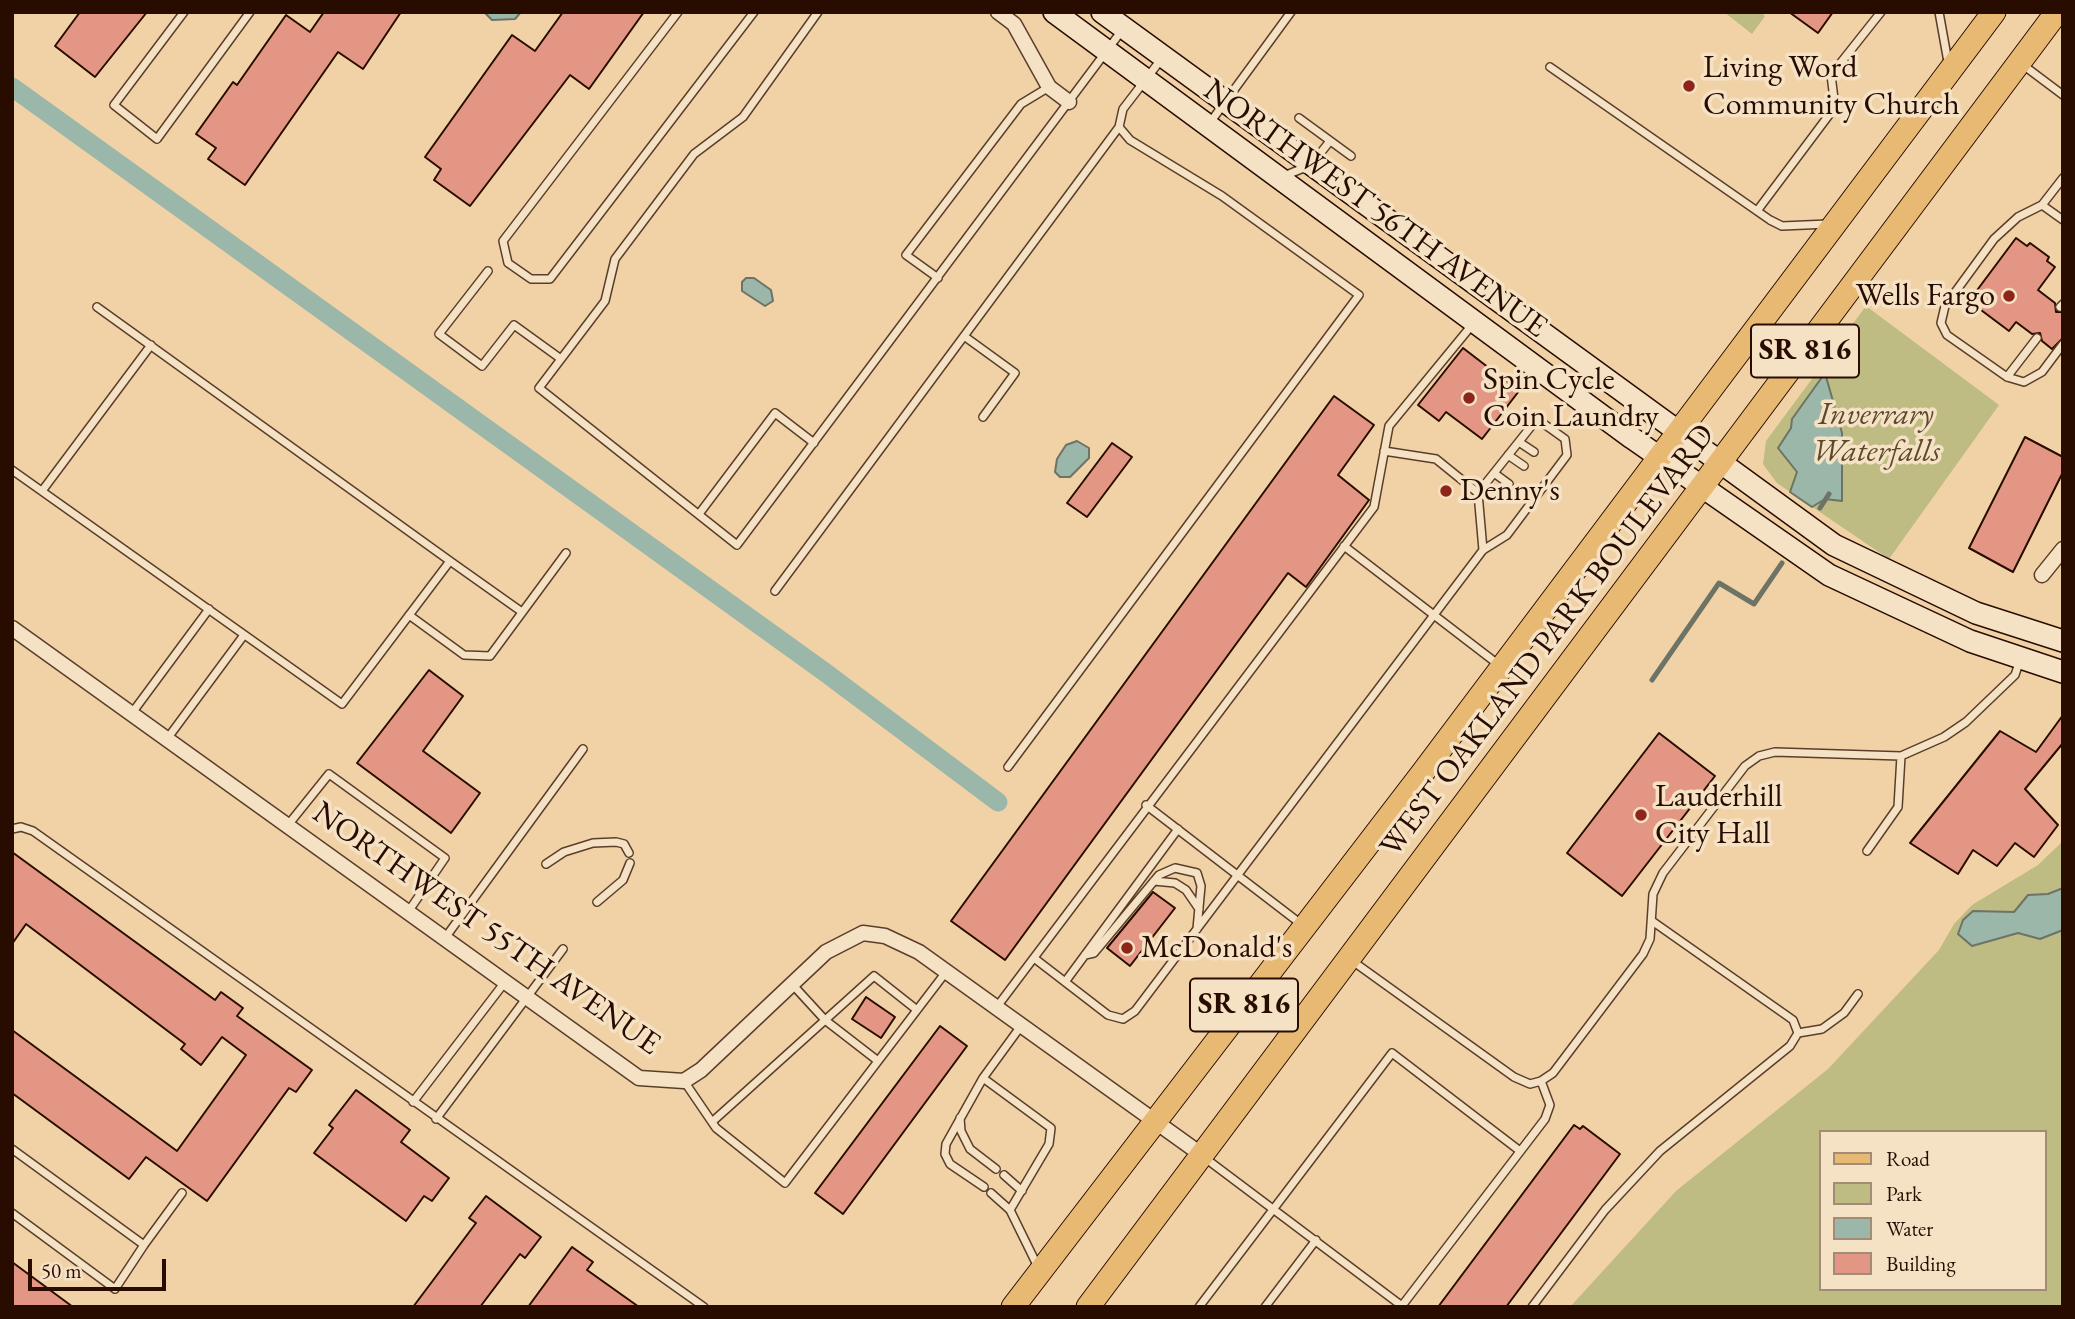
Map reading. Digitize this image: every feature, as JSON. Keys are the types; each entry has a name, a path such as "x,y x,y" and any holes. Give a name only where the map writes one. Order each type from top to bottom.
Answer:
{"main road":[{"name":"WEST OAKLAND PARK BOULEVARD","path":"1013,1307 1305,926 1994,12"},
{"name":"WEST OAKLAND PARK BOULEVARD","path":"1088,1307 2057,12"}],"street":[{"path":"998,12 1014,24 1049,87 1069,102"},
{"name":"NORTHWEST 56TH AVENUE","path":"1054,12 1659,457 1829,575 1970,641 2063,672"},
{"name":"NORTHWEST 56TH AVENUE","path":"1102,12 1834,545 1976,613 2063,642"},
{"path":"2042,576 2063,549"},
{"name":"NORTHWEST 55TH AVENUE","path":"12,628 639,1078 684,1081 701,1070 826,952 863,933 901,941 1202,1155"},
{"path":"2021,656 2025,649 2033,646 2063,642"}],"lane":[{"path":"184,12 114,105 158,139 250,12"},
{"path":"678,12 503,241 508,262 531,279 550,279 754,12"},
{"path":"818,12 743,117 694,154 615,259 605,300 539,388 737,545 1124,28"},
{"path":"1208,124 1292,12"},
{"path":"1757,211 1835,107 1831,75 1881,12"},
{"path":"1937,13 1950,70"},
{"path":"775,591 1119,127 1123,109 1163,57"},
{"path":"2019,62 2063,95"},
{"path":"1550,67 1782,226 1835,223"},
{"path":"938,278 906,255 1021,104 1049,87"},
{"path":"1299,118 1351,156"},
{"path":"1009,767 1359,295 1222,196 1130,140 1119,127"},
{"path":"1281,178 1311,165 1330,141"},
{"path":"2063,177 2042,205 2018,217 1994,239 1945,306 1941,323 1947,335 2007,377 2024,383 2042,372 2063,344"},
{"path":"2042,205 2063,220"},
{"path":"488,271 439,334 482,366 514,325 561,359"},
{"path":"97,307 523,612"},
{"path":"996,1008 1146,805 1374,506 1389,426 1475,322"},
{"path":"964,336 1015,373 983,416"},
{"path":"2007,377 2037,338"},
{"path":"43,491 150,345"},
{"path":"699,514 775,413 814,443"},
{"path":"1034,958 1108,1015 1123,1019 1135,1011 1483,550 1507,535 1532,501 1543,480 1557,469 1567,454 1565,439 1537,419 1480,489 1483,550"},
{"path":"1519,442 1534,452"},
{"path":"1384,451 1436,459 1498,498"},
{"path":"1508,455 1524,466"},
{"path":"1549,463 1557,469"},
{"path":"12,470 342,704 450,561"},
{"path":"1494,472 1509,484"},
{"path":"1524,496 1532,501"},
{"path":"1514,509 1521,515"},
{"path":"1344,546 1500,666"},
{"path":"409,615 464,654 490,656 566,553"},
{"path":"132,713 209,609"},
{"path":"167,739 244,635"},
{"path":"1348,958 1514,1077 1530,1084 1541,1081 1553,1073 1643,954 1650,939 1653,894 1663,873 1745,766 1759,756 1775,752 1901,756 1944,737 1966,722 2015,675 2021,656"},
{"path":"445,938 583,749"},
{"path":"1867,851 1898,807 1901,756"},
{"path":"288,825 329,774 445,858 408,912"},
{"path":"1146,805 1305,926"},
{"path":"12,829 21,827 33,831 704,1307"},
{"path":"1065,982 1178,829"},
{"path":"546,864 564,852 593,843 624,844 629,853"},
{"path":"597,902 623,880 630,863"},
{"path":"1085,955 1094,953 1159,875 1175,867 1197,873 1201,886 1197,930"},
{"path":"1154,881 1175,883 1186,890 1199,910"},
{"path":"1652,921 1793,1020 1798,1033"},
{"path":"436,1119 563,949"},
{"path":"684,1081 712,1122 785,1183 946,972"},
{"path":"712,1122 874,976 917,1010"},
{"path":"413,1102 505,982"},
{"path":"792,984 825,1020 878,1061"},
{"path":"1532,1307 1605,1210 1660,1151 1790,1046 1798,1033 1822,1029 1844,1013 1858,994"},
{"path":"984,1187 950,1164 945,1154 946,1144 983,1078 1021,1026"},
{"path":"1199,1307 1392,1053 1520,1151"},
{"path":"983,1078 1051,1128 1049,1144 1010,1210"},
{"path":"1202,1155 1401,1306 1545,1119 1550,1105 1541,1081"},
{"path":"960,1118 961,1131 970,1149 996,1169"},
{"path":"12,1149 144,1245"},
{"path":"1004,1175 1022,1191"},
{"path":"12,1213 115,1289 183,1193"},
{"path":"991,1193 1010,1210 1040,1270"},
{"path":"1265,1307 1316,1240"}],"green space":[{"path":"1724,12 1760,12 1765,16 1752,34"},
{"name":"Inverrary Waterfalls","path":"1866,306 1999,405 1889,559 1777,483 1763,464 1766,441"},
{"path":"2063,841 2063,1307 1570,1307 1676,1191 1828,1069 1939,950 1954,924 1972,905 2038,865"}],"water":[{"path":"484,12 521,12 515,19 492,20"},
{"path":"746,278 754,278 771,290 773,301 765,306 742,291 742,282"},
{"path":"1825,373 1842,433 1842,501 1825,499 1812,507 1790,492 1797,472 1778,448 1791,428 1792,419"},
{"path":"1077,441 1089,448 1089,458 1070,477 1060,477 1055,472 1057,459 1066,445"},
{"path":"2063,888 2063,930 2040,939 2018,933 1972,946 1958,934 1963,920 1973,911 2014,912 2028,895 2048,894"}],"building":[{"path":"80,12 147,12 95,77 55,46"},
{"path":"324,12 401,12 363,69 338,52 245,185 208,159 216,148 196,134 233,82 237,85 286,15 310,32"},
{"path":"563,12 644,12 589,89 570,75 470,206 434,180 441,169 425,157 512,35 535,51"},
{"path":"1789,12 1833,12 1818,33"},
{"name":"Wells Fargo","path":"2016,238 2027,246 2030,243 2049,257 2047,261 2055,267 2038,290 2055,303 2056,312 2063,312 2063,338 2052,349 2042,341 2040,333 2032,334 2016,322 2009,331 1969,301"},
{"name":"Spin Cycle Coin Laundry","path":"1463,348 1519,391 1482,439 1446,412 1439,421 1418,405"},
{"path":"1334,396 1374,425 1338,475 1369,500 1306,587 1288,573 1005,960 951,921"},
{"path":"2025,437 2063,457 2063,472 2013,572 1969,548"},
{"path":"1112,443 1132,457 1087,517 1067,503"},
{"path":"429,670 463,696 423,751 480,793 451,833 357,763"},
{"path":"2063,715 2063,743 2025,789 2058,825 2034,857 2015,843 1997,866 1973,850 1958,874 1910,843 2000,731 2036,752"},
{"name":"Lauderhill City Hall","path":"1659,733 1715,776 1622,896 1567,853"},
{"path":"12,852 215,1000 221,992 243,1008 237,1016 312,1070 296,1092 289,1088 207,1201 146,1157 129,1179 12,1093 12,1030 177,1151 246,1055 222,1037 201,1065 181,1049 185,1044 26,924 12,944"},
{"path":"1153,892 1175,908 1130,966 1107,948"},
{"path":"866,997 895,1017 881,1038 852,1019"},
{"path":"940,1026 967,1046 843,1214 815,1193"},
{"path":"356,1090 410,1130 401,1142 449,1178 432,1201 424,1196 406,1221 314,1153 333,1128 329,1125"},
{"path":"1574,1125 1580,1129 1583,1126 1620,1154 1506,1307 1438,1307"},
{"path":"486,1196 541,1237 525,1258 520,1254 480,1307 413,1307 476,1223 469,1218"},
{"path":"572,1247 593,1262 587,1270 639,1307 528,1307"},
{"path":"12,1262 73,1307 12,1307"}],"waterway":[{"path":"12,87 826,673 998,802"},
{"path":"1820,508 1829,494"},
{"path":"1652,680 1719,583 1754,604 1782,563"}],"place":[{"name":"Living Word Community Church","path":"1689,86"},
{"name":"Wells Fargo","path":"2009,296"},
{"name":"Spin Cycle Coin Laundry","path":"1469,398"},
{"name":"Denny's","path":"1446,491"},
{"name":"Lauderhill City Hall","path":"1641,815"},
{"name":"McDonald's","path":"1127,948"}]}
